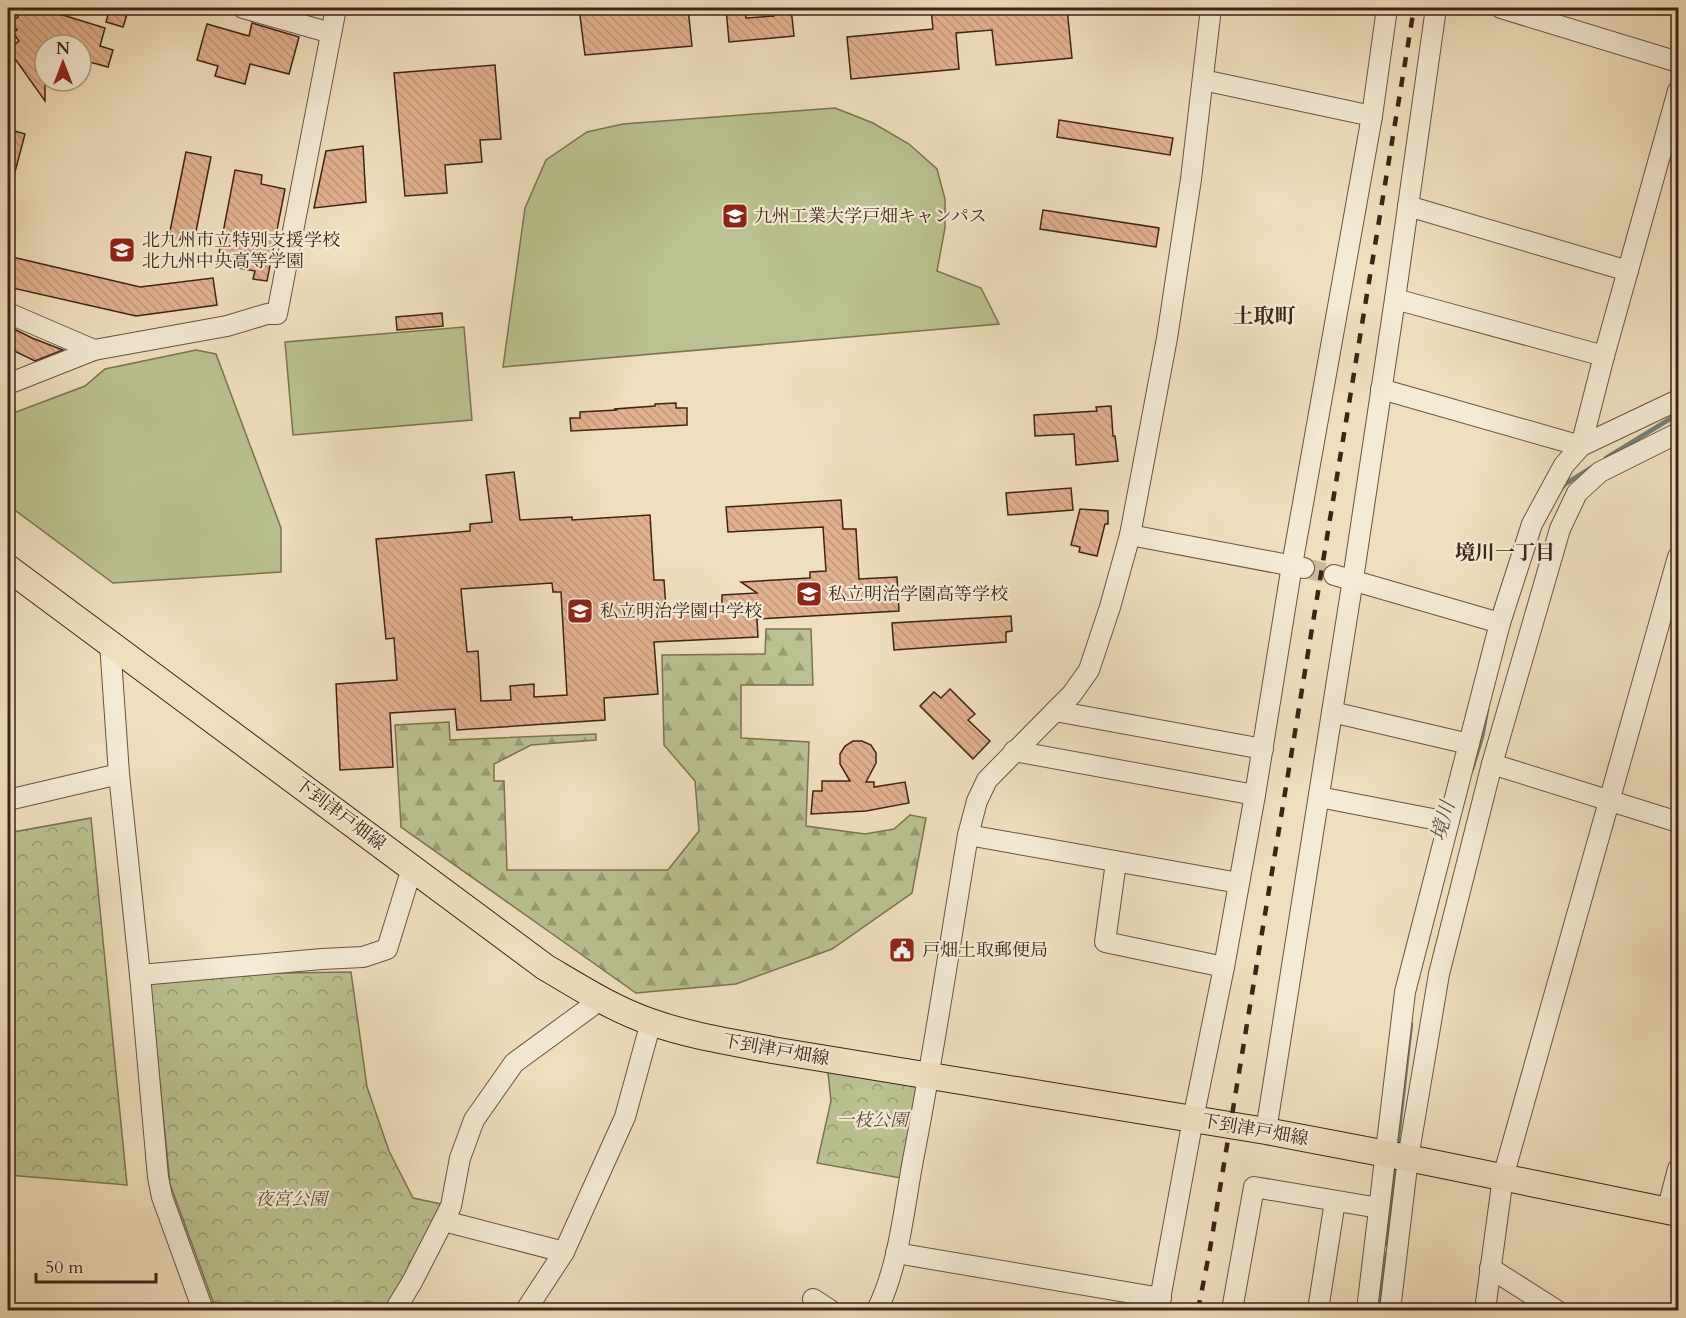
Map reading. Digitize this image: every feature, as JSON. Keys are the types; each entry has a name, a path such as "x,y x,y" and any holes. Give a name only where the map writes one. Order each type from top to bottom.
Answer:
{"main road":[{"name":"下到津戸畑線","path":"8,568 545,966 600,1000 651,1022 708,1038 772,1050 1266,1131 1673,1212"}],"street":[{"path":"243,8 331,33"},
{"path":"8,384 94,350 227,326 267,314 277,314 336,8"},
{"path":"877,1311 883,1299 896,1253 929,1075 968,835 977,801 987,780 1072,694 1089,670 1130,535 1167,338 1191,179 1211,8"},
{"path":"896,1253 1159,1304 1299,566 1372,116 1387,8"},
{"path":"1266,1131 1332,712 1343,577 1381,389 1436,8"},
{"path":"1501,8 1678,62"},
{"path":"1203,80 1372,116"},
{"path":"1581,446 1678,91"},
{"path":"1408,206 1628,271"},
{"path":"1395,299 1604,356"},
{"path":"8,313 94,350"},
{"path":"1381,389 1581,446"},
{"path":"1390,1311 1406,992 1500,623 1532,524 1564,465 1581,446 1678,400"},
{"path":"1367,1311 1379,1208 1397,1156 1439,974 1492,764 1560,529 1577,493 1600,472 1678,434"},
{"path":"1130,535 1299,566"},
{"path":"1485,1311 1503,1177 1678,557"},
{"path":"1343,577 1500,623"},
{"path":"110,644 118,774 140,975 158,1177 162,1197 203,1311"},
{"path":"1055,711 1263,749"},
{"path":"1332,712 1469,744"},
{"path":"1014,751 1255,795"},
{"path":"1492,764 1678,822"},
{"path":"8,800 118,774"},
{"path":"1319,797 1448,822"},
{"path":"968,835 1239,883"},
{"path":"1116,862 1105,942 1224,967"},
{"path":"140,975 363,957 387,949 412,868"},
{"path":"395,1311 451,1206 460,1158 474,1120 514,1063 600,1000"},
{"path":"526,1311 564,1252 626,1117 651,1022"},
{"path":"1673,1212 1678,1169"},
{"path":"1232,1311 1254,1187 1379,1208"},
{"path":"1318,1311 1335,1201"},
{"path":"444,1221 564,1252"},
{"path":"1490,1268 1556,1311"},
{"path":"813,1299 830,1311"}],"green space":[{"path":"835,108 873,123 909,144 937,169 945,199 945,228 937,271 981,288 999,324 503,367 525,208 546,160 587,132 623,124"},
{"path":"464,327 472,420 293,435 285,342"},
{"path":"196,350 216,354 281,528 281,572 113,583 8,505 8,415 85,386 105,369"},
{"path":"766,629 811,629 813,685 741,685 741,738 809,742 806,826 865,834 894,829 910,815 926,818 912,893 832,949 736,984 636,993 401,827 395,725 449,722 450,740 596,734 596,740 531,745 494,764 494,781 504,781 507,870 668,870 699,831 695,781 664,745 662,655 765,654"},
{"path":"91,818 127,1185 8,1175 8,833"},
{"name":"夜宮公園","path":"351,972 367,1087 389,1151 413,1198 451,1206 389,1310 216,1310 170,1184 149,975"},
{"name":"一枝公園","path":"827,1063 925,1079 906,1179 817,1163 831,1101"}],"building":[{"path":"11,8 40,8 105,28 100,46 113,50 108,67 93,63 93,33 33,33 33,84 8,49 19,41 13,33 17,30 11,22 18,17"},
{"path":"110,8 129,8 123,27 106,22"},
{"path":"579,8 688,8 692,46 585,55"},
{"path":"726,8 745,8 746,18 774,16 773,8 791,8 794,36 729,42"},
{"path":"931,8 1067,8 1072,58 996,65 992,30 956,33 959,69 851,79 847,37 933,29"},
{"path":"252,23 299,37 289,74 250,64 245,84 215,76 218,66 197,60 207,24 249,36"},
{"path":"495,65 501,139 480,140 482,162 445,165 447,193 405,196 394,73"},
{"path":"39,93 45,93 45,101"},
{"path":"1059,120 1173,138 1170,155 1057,137"},
{"path":"8,129 25,134 12,183 8,182"},
{"path":"363,146 366,202 314,208 326,151"},
{"path":"186,152 211,157 193,246 168,241"},
{"path":"235,170 262,175 261,184 285,189 267,281 253,279 255,271 217,264"},
{"path":"1043,210 1159,228 1156,247 1040,229"},
{"path":"8,256 140,287 213,278 217,305 136,316 8,287"},
{"path":"442,313 443,326 397,330 396,317"},
{"path":"8,326 63,350 35,361 8,348"},
{"path":"676,403 676,408 687,408 687,425 571,431 570,418 580,418 580,412"},
{"path":"1111,406 1113,436 1115,436 1118,461 1076,465 1074,434 1035,436 1034,415 1097,411 1096,407"},
{"path":"514,472 520,520 572,517 572,520 650,515 654,580 664,580 666,609 722,606 722,595 757,593 741,582 810,578 810,572 826,571 823,527 728,532 726,507 841,500 843,529 856,529 859,579 897,577 899,611 757,619 758,637 654,642 658,694 604,698 605,720 457,730 455,709 390,713 393,767 340,770 336,684 397,680 394,638 386,639 376,539 470,531 470,524 492,522 486,475","holes":["552,583 553,592 561,592 567,695 534,697 534,684 510,686 511,700 481,701 478,651 467,652 461,589"]},
{"path":"1071,488 1073,510 1008,515 1006,493"},
{"path":"1080,509 1108,511 1108,524 1105,524 1097,556 1079,552 1080,547 1071,545"},
{"path":"1011,616 1012,631 1006,632 1006,642 894,650 892,623"},
{"path":"950,689 975,714 968,720 990,741 973,759 920,706 934,692 941,698"},
{"path":"853,741 862,741 871,745 876,753 876,763 866,782 874,782 874,787 905,782 909,803 866,811 811,814 813,791 822,791 822,781 850,781 840,764 840,754 845,746"}],"waterway":[{"name":"境川","path":"1606,458 1678,414"},
{"name":"境川","path":"1562,488 1594,466"},
{"name":"境川","path":"1472,769 1482,737 1487,710"},
{"name":"境川","path":"1397,1147 1411,1024"},
{"name":"境川","path":"1388,1245 1395,1164"},
{"name":"境川","path":"1379,1310 1387,1254"}],"tunnel":[{"path":"1305,568 1334,575"}],"railway":[{"path":"1198,1310 1210,1249 1414,8"}],"place":[{"name":"九州工業大学戸畑キャンパス","path":"735,216"},
{"name":"北九州市立特別支援学校 北九州中央高等学園","path":"122,250"},
{"name":"私立明治学園高等学校","path":"809,594"},
{"name":"私立明治学園中学校","path":"580,611"},
{"name":"戸畑土取郵便局","path":"902,950"}],"district":[{"name":"土取町","path":"1264,316"},
{"name":"境川一丁目","path":"1505,552"}]}
